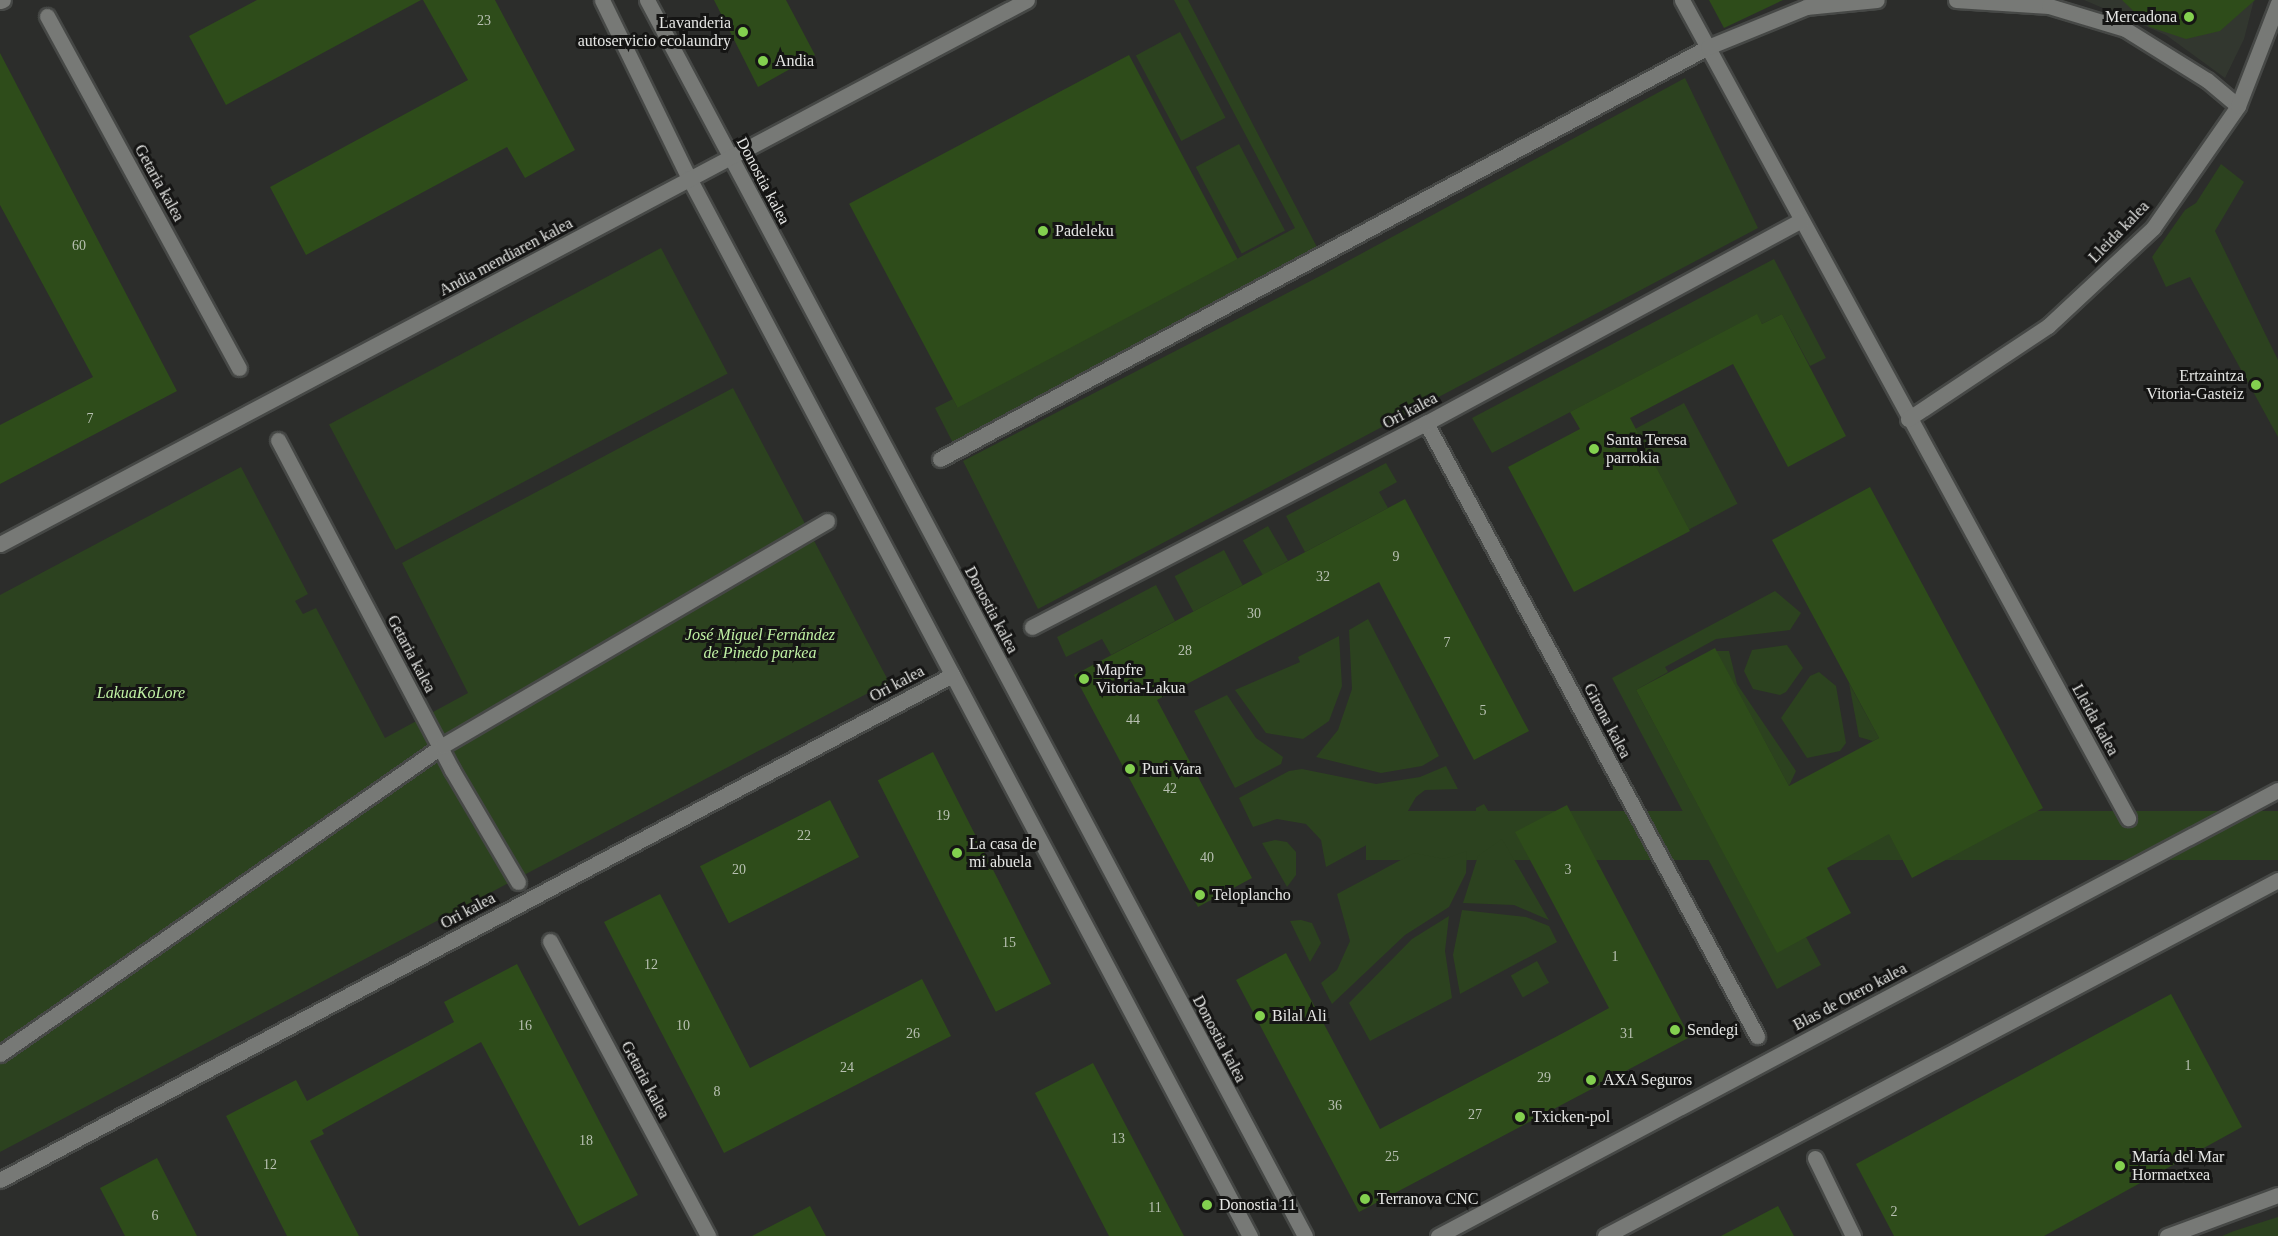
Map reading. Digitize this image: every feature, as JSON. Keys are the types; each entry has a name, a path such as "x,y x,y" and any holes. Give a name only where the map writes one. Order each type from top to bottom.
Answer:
{"street":[{"path":"602,0 689,178 1250,1236"},
{"name":"Donostia kalea","path":"647,0 1305,1236"},
{"name":"Andia mendiaren kalea","path":"0,544 1028,0"},
{"name":"Lleida kalea","path":"1682,0 1908,419 2128,818"},
{"path":"940,459 1708,47 1806,7 1877,0"},
{"path":"1956,0 2049,6 2125,29 2207,80 2238,106"},
{"name":"Lleida kalea","path":"1908,419 2048,326 2153,228 2238,106 2278,3"},
{"name":"Getaria kalea","path":"47,16 239,368"},
{"name":"Ori kalea","path":"1032,627 1426,423 1801,220"},
{"name":"Girona kalea","path":"1426,423 1757,1036"},
{"name":"Getaria kalea","path":"278,440 442,746 518,882"},
{"path":"0,1054 442,746 827,521"},
{"name":"Ori kalea","path":"0,1180 952,675"},
{"name":"Blas de Otero kalea","path":"1438,1236 2278,790"},
{"path":"1605,1236 2278,880"},
{"name":"Getaria kalea","path":"550,941 708,1236"},
{"path":"1815,1158 1853,1236"},
{"path":"2167,1236 2278,1195"}],"shaded area":[{"path":"2084,0 2254,0 2244,39 2225,78 2166,35"}],"green space":[{"path":"1174,0 1188,0 1318,249 953,443 935,408 953,399 957,407 1295,228"},
{"path":"1180,32 1226,118 1181,141 1136,55"},
{"path":"1685,78 1758,228 1038,609 963,461 1322,275"},
{"path":"1239,144 1285,231 1242,254 1196,167"},
{"path":"2221,164 2244,182 2215,231 2278,360 2278,437 2190,277 2166,287 2152,257 2185,210 2196,203"},
{"path":"661,248 728,373 396,550 329,425"},
{"path":"1774,259 1826,358 1810,366 1782,314 1762,324 1756,315 1492,453 1472,418"},
{"path":"733,388 889,682 0,1152 0,595 241,467 308,594 295,601 303,614 316,608 385,738 468,693 402,563"},
{"path":"1684,403 1738,504 1689,529 1635,429"},
{"path":"1386,463 1397,482 1379,492 1388,508 1305,552 1286,516"},
{"path":"1268,526 1288,561 1263,575 1243,540"},
{"path":"1224,550 1243,585 1193,612 1175,576"},
{"path":"1156,585 1175,621 1111,655 1102,639 1066,657 1057,637"},
{"path":"1775,591 1801,613 1790,630 1716,639 1665,667 1668,672 1636,690 1777,952 1806,937 1821,965 1777,989 1612,678"},
{"path":"1368,619 1439,756 1422,766 1381,773 1316,757 1338,730 1352,689 1349,630"},
{"path":"1339,636 1342,686 1329,721 1303,739 1266,733 1235,690 1300,662 1298,657"},
{"path":"1787,645 1803,668 1786,692 1780,695 1753,689 1744,671 1752,650"},
{"path":"1716,651 1729,651 1737,684 1796,771 1789,786"},
{"path":"1819,672 1836,686 1846,743 1840,751 1807,758 1781,718 1810,676"},
{"path":"1849,683 1879,738 1873,741 1859,737"},
{"path":"1227,695 1256,738 1283,757 1281,764 1235,788 1194,711"},
{"path":"1446,766 1458,789 1425,790 1416,797 1398,828 1326,867 1321,840 1306,824 1277,819 1253,827 1239,798 1289,771 1302,769 1376,784 1420,777"},
{"path":"1484,804 1499,829 1476,848 1476,808"},
{"path":"1366,811 2278,811 2278,860 1366,860"},
{"path":"1502,839 1549,920 1514,905 1463,903 1478,856"},
{"path":"1275,840 1287,842 1296,852 1296,875 1287,887 1262,843"},
{"path":"1467,851 1466,873 1449,907 1405,935 1332,1004 1321,983 1337,970 1350,941 1337,894 1414,853 1444,859"},
{"path":"1462,910 1526,917 1549,926 1557,942 1460,994 1453,955"},
{"path":"1449,916 1445,951 1452,998 1370,1041 1349,1003 1412,939"},
{"path":"1301,920 1312,923 1321,943 1310,962 1290,921"},
{"path":"1537,961 1549,983 1523,997 1511,976"},
{"path":"2278,1217 2278,1236 2222,1236 2234,1231"}],"building":[{"path":"257,0 421,0 226,105 189,36"},
{"path":"423,0 495,0 575,150 525,178 507,147 306,255 270,187 468,80"},
{"path":"714,0 786,0 815,55 758,87"},
{"path":"1709,0 1783,0 1724,28"},
{"name":"Mercadona","path":"2122,0 2255,0 2220,31 2186,39 2150,27"},
{"path":"0,53 177,391 0,484 0,425 93,377 0,205"},
{"name":"Padeleku","path":"1129,55 1237,259 958,408 849,204"},
{"name":"Santa Teresa parrokia","path":"1757,314 1762,324 1782,314 1846,436 1788,467 1733,364 1630,418 1690,531 1574,592 1508,467 1580,429 1570,412"},
{"path":"1870,487 2043,808 1912,878 1889,834 1827,868 1851,913 1777,953 1636,690 1715,648 1789,786 1879,738 1772,540"},
{"path":"1405,499 1529,731 1474,760 1379,582 1157,700 1252,878 1198,907 1074,675"},
{"path":"933,752 1051,984 996,1012 878,780"},
{"path":"830,800 859,857 729,923 700,866"},
{"path":"1567,805 1690,1037 1359,1212 1236,980 1286,953 1380,1129 1565,1032 1609,1008 1515,832"},
{"path":"660,894 750,1068 922,979 951,1036 724,1153 604,922"},
{"path":"517,964 638,1195 579,1226 481,1042 322,1130 324,1134 310,1141 359,1236 287,1236 226,1116 296,1080 307,1101 454,1022 444,1002"},
{"path":"2171,994 2242,1127 2044,1236 1894,1236 1856,1164"},
{"path":"1093,1063 1184,1236 1109,1236 1035,1093"},
{"path":"157,1158 197,1236 125,1236 100,1188"},
{"path":"810,1206 826,1236 752,1236"},
{"path":"1778,1206 1794,1236 1721,1236"}],"place":[{"name":"Mercadona","path":"2189,17"},
{"name":"Lavanderia autoservicio ecolaundry","path":"743,32"},
{"name":"Andia","path":"763,61"},
{"name":"Padeleku","path":"1043,231"},
{"name":"Ertzaintza Vitoria-Gasteiz","path":"2256,385"},
{"name":"Santa Teresa parrokia","path":"1594,449"},
{"name":"Mapfre Vitoria-Lakua","path":"1084,679"},
{"name":"Puri Vara","path":"1130,769"},
{"name":"La casa de mi abuela","path":"957,853"},
{"name":"Teloplancho","path":"1200,895"},
{"name":"Bilal Ali","path":"1260,1016"},
{"name":"Sendegi","path":"1675,1030"},
{"name":"AXA Seguros","path":"1591,1080"},
{"name":"Txicken-pol","path":"1520,1117"},
{"name":"María del Mar Hormaetxea","path":"2120,1166"},
{"name":"Terranova CNC","path":"1365,1199"},
{"name":"Donostia 11","path":"1207,1205"}],"park label":[{"name":"José Miguel Fernández de Pinedo parkea","path":"760,644"},
{"name":"LakuaKoLore","path":"141,693"}]}
